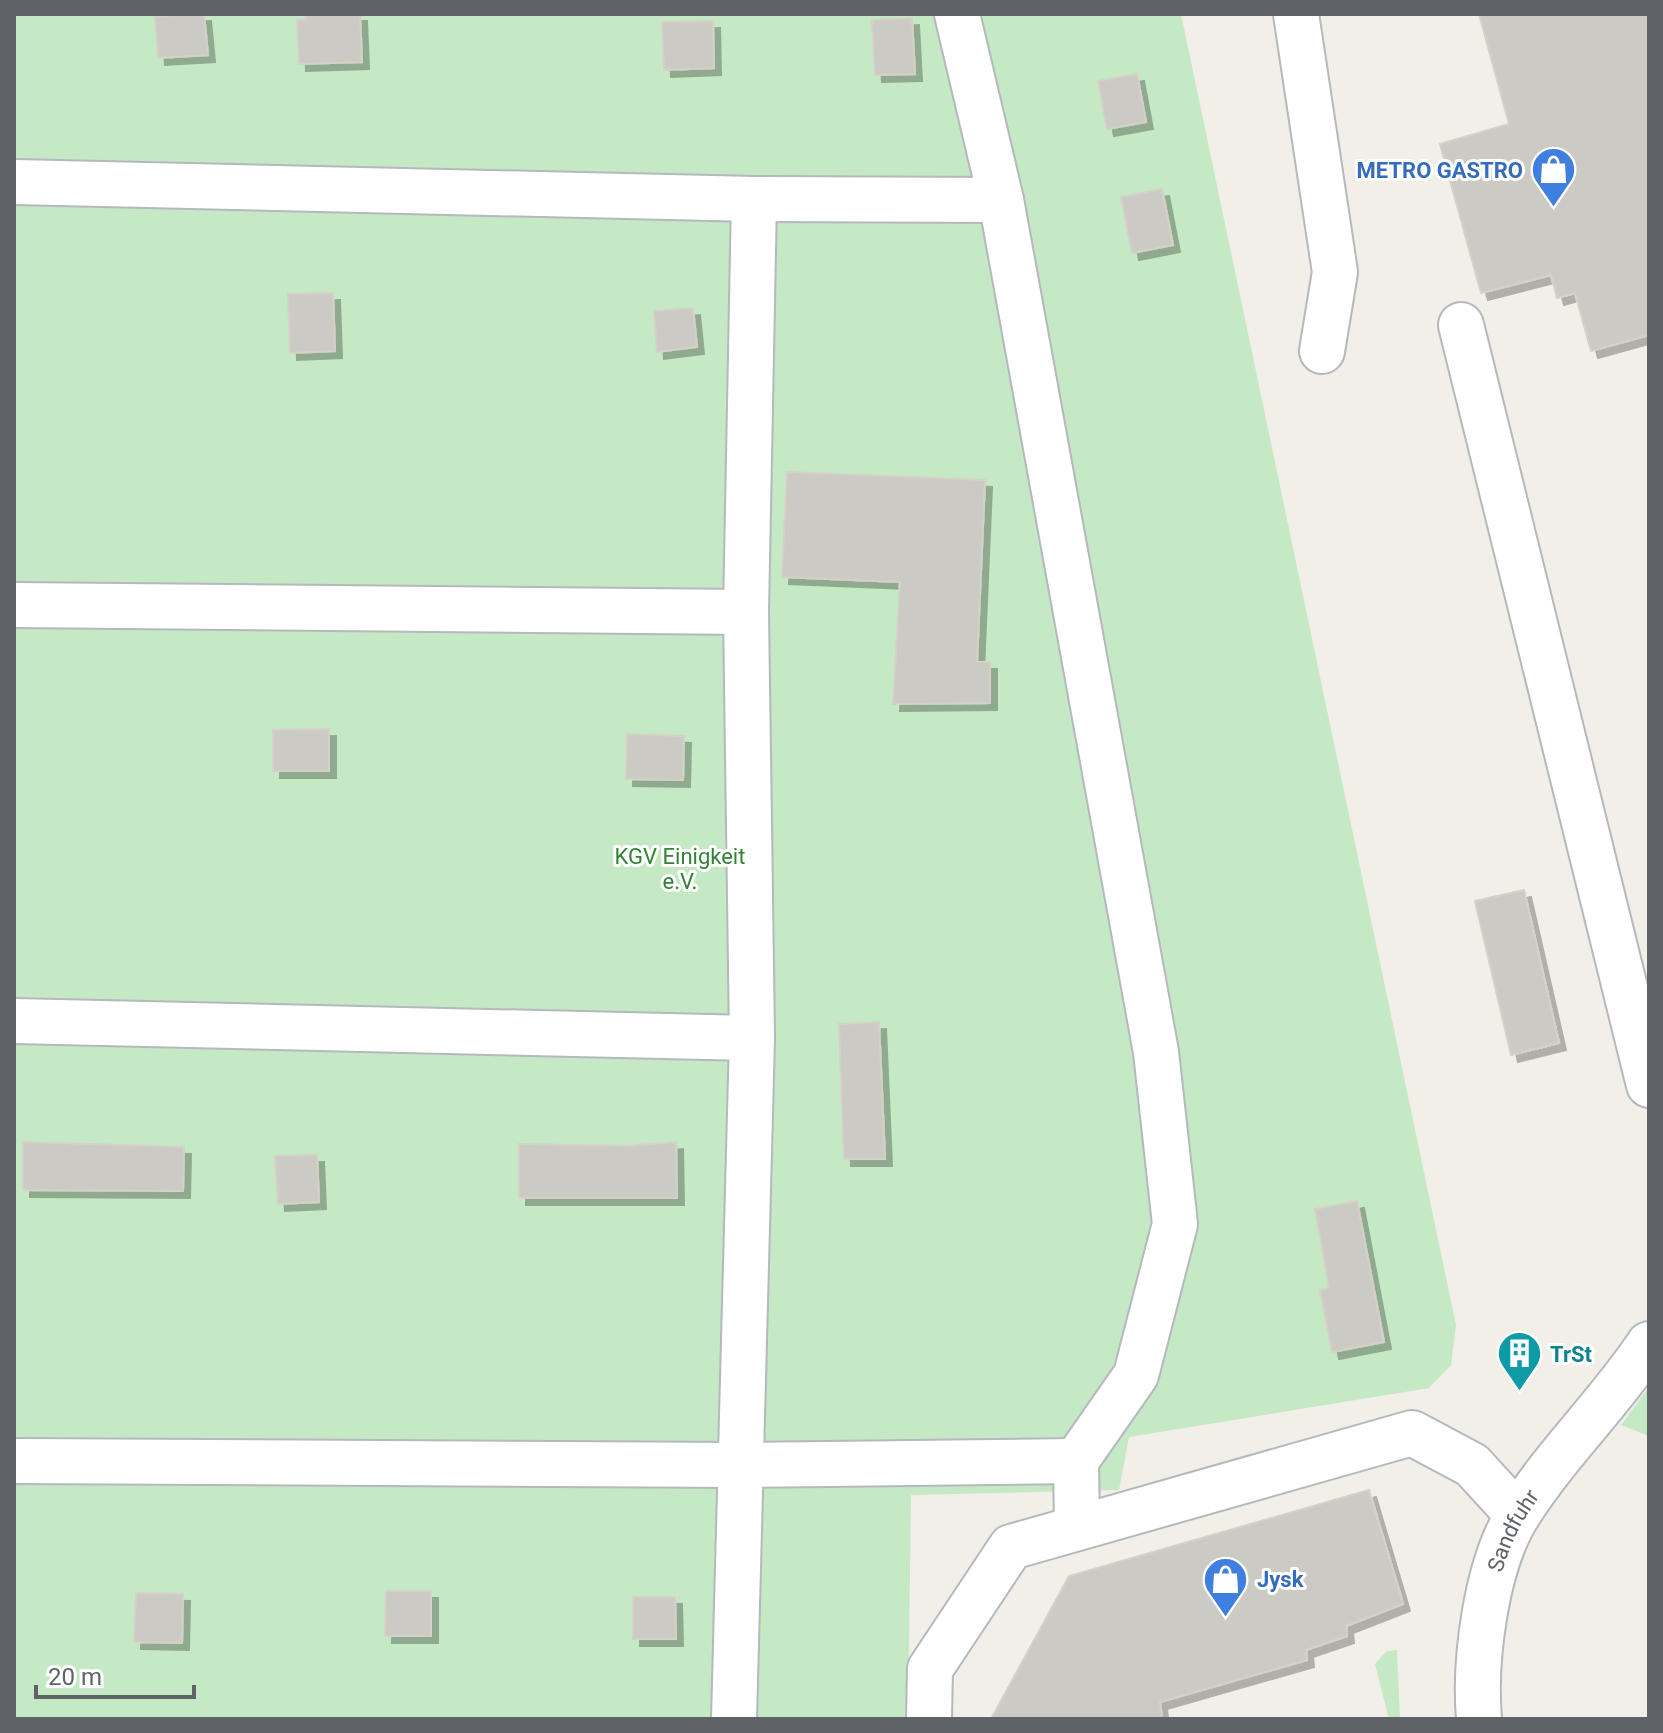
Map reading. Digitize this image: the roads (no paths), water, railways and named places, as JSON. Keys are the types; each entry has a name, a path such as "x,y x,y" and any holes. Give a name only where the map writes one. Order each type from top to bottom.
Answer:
{"street":[{"path":"957,14 1001,200 1156,1052 1175,1224 1136,1375 1076,1461 1077,1526"},
{"path":"1296,14 1335,272 1322,351"},
{"path":"14,182 754,199 1001,200"},
{"path":"734,1719 752,1038 746,612 754,199"},
{"path":"1461,325 1649,1085"},
{"path":"14,605 746,612"},
{"path":"14,1021 752,1038"},
{"name":"Sandfuhr","path":"1479,1719 1476,1677 1492,1580 1517,1514 1638,1360"},
{"path":"929,1719 930,1669 1011,1547 1412,1433 1472,1465 1517,1514"},
{"path":"14,1461 739,1465 1076,1461"}],"place":[{"name":"METRO GASTRO","path":"1554,209"},
{"name":"TrSt","path":"1519,1393"},
{"name":"Jysk","path":"1226,1618"}],"park label":[{"name":"KGV Einigkeit e.V.","path":"680,868"}]}
